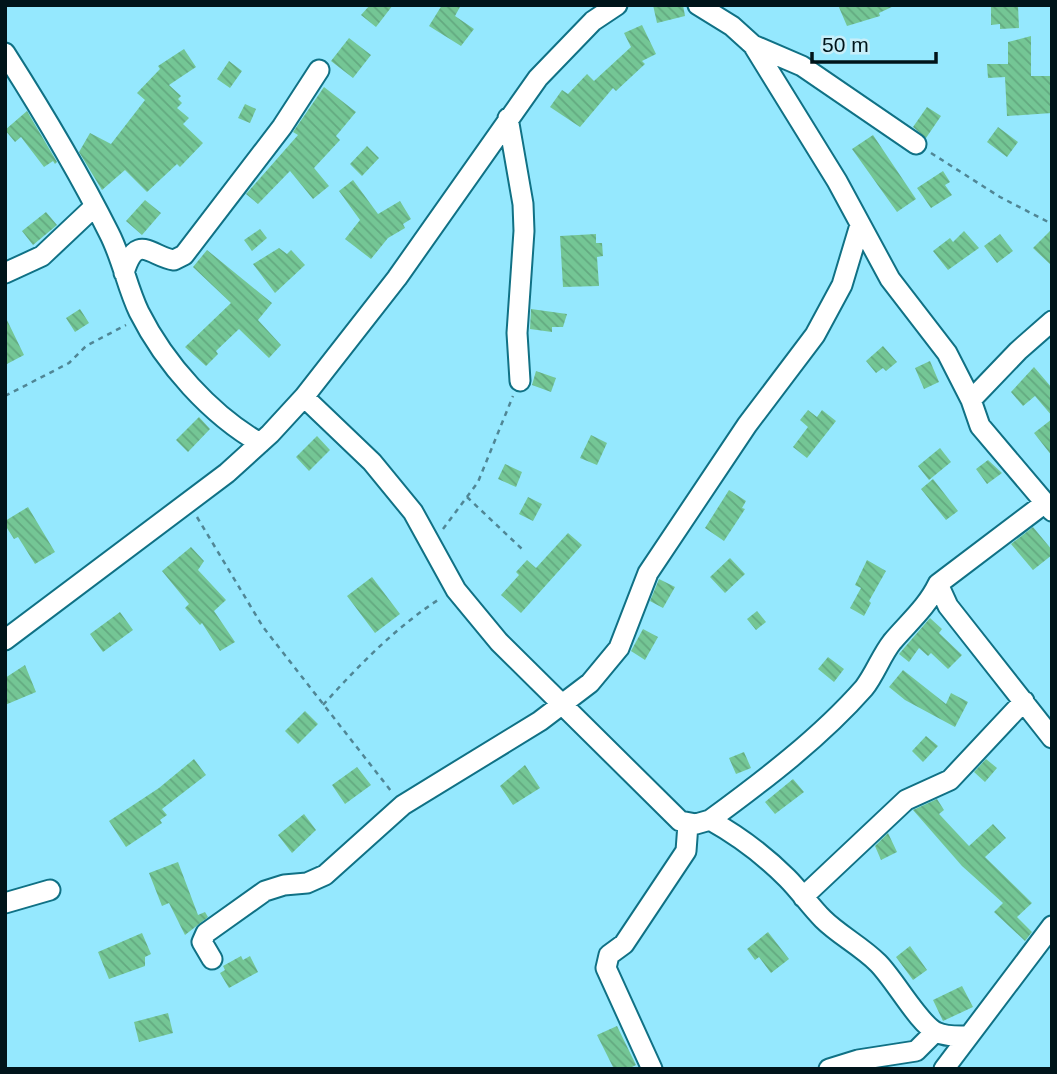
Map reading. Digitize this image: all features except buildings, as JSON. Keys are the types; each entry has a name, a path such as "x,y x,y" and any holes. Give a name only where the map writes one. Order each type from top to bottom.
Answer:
{"street":[{"path":"5,640 188,502 260,443 304,397 397,278 538,78 577,35 617,5"},
{"path":"304,397 372,462 413,512 456,588 499,642 680,821 688,824 710,820 761,782 866,686 890,645 931,599 938,584 1048,507 980,426 971,400 947,352 890,279 837,181 753,45 732,26 698,5"},
{"path":"753,45 802,66 916,144"},
{"path":"5,53 117,250 140,314 209,406 232,427 260,443"},
{"path":"124,273 127,263 140,250 147,248 174,260 184,255 282,127 319,70"},
{"path":"509,118 523,204 517,332 520,381"},
{"path":"5,273 42,256 94,206"},
{"path":"212,959 202,942 206,933 265,891 284,885 307,883 325,875 403,805 540,721 590,683 619,648 648,573 747,425 814,335 842,285 860,225"},
{"path":"971,400 1018,351 1052,321"},
{"path":"938,584 948,607 1052,738"},
{"path":"803,897 906,800 950,780 1024,701"},
{"path":"710,820 763,857 823,919 876,961 904,992 920,1019 935,1032 950,1037 968,1036"},
{"path":"652,1069 606,968 609,955 624,944 686,851 688,824"},
{"path":"5,902 50,890"},
{"path":"944,1069 1052,926"},
{"path":"830,1069 858,1060 916,1051 935,1032"}],"path":[{"path":"916,144 1000,197 1052,224"},
{"path":"5,396 69,363 86,346 118,331 140,314"},
{"path":"431,545 478,482 520,381"},
{"path":"467,497 522,550"},
{"path":"188,502 263,627 403,805"},
{"path":"323,705 353,672 413,616 456,588"}]}
